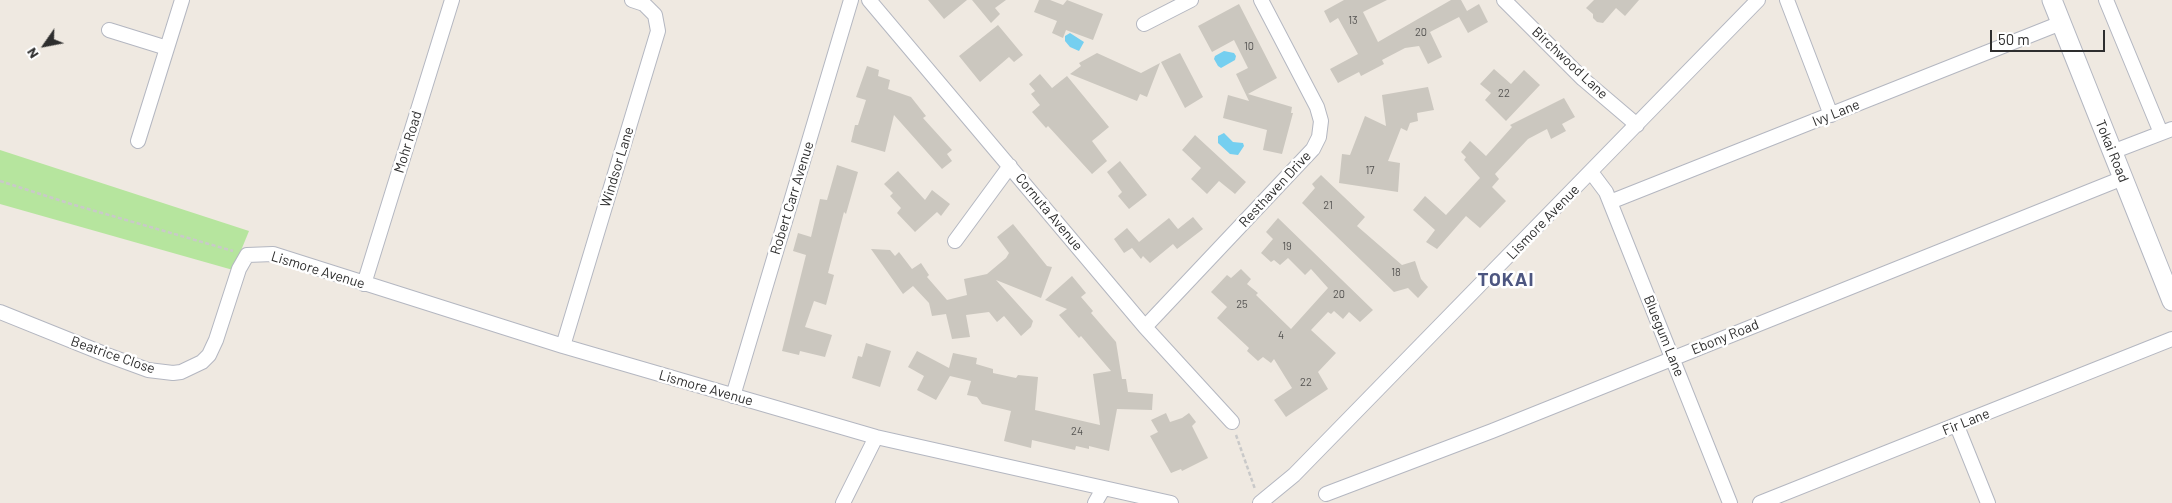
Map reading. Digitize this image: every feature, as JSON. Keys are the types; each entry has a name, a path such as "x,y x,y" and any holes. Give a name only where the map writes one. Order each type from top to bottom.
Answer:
{"main road":[{"name":"Tokai Road","path":"2052,0 2172,301"}],"street":[{"path":"138,141 182,0"},
{"name":"Mohr Road","path":"364,284 452,0"},
{"name":"Windsor Lane","path":"563,346 658,31 655,15 644,4 632,0"},
{"name":"Robert Carr Avenue","path":"733,396 851,0"},
{"name":"Cornuta Avenue","path":"869,0 1145,327 1232,422"},
{"path":"1144,24 1191,0"},
{"name":"Resthaven Drive","path":"1145,327 1313,149 1319,137 1321,121 1316,107 1261,0"},
{"name":"Birchwood Lane","path":"1504,0 1583,79 1638,125"},
{"name":"Lismore Avenue","path":"1260,500 1294,475 1638,125 1758,0"},
{"path":"1787,0 1831,115"},
{"path":"2106,0 2166,131 2112,152"},
{"name":"Ivy Lane","path":"1610,202 2061,23"},
{"path":"109,30 167,48"},
{"path":"954,241 1010,166"},
{"name":"Bluegum Lane","path":"1591,172 1602,184 1610,202 1730,503"},
{"name":"Ebony Road","path":"1326,494 1492,431 2123,178"},
{"name":"Lismore Avenue","path":"247,255 273,254 563,346 876,437 1171,503"},
{"name":"Beatrice Close","path":"0,312 148,370 181,372 202,362 209,355 216,340 239,269 247,255"},
{"name":"Fir Lane","path":"1760,503 2172,339"},
{"path":"1957,426 1988,503"},
{"path":"842,503 876,437"},
{"path":"1095,503 1103,489"}],"path":[{"path":"0,181 70,204 247,255"},
{"path":"1232,422 1260,500"}],"green space":[{"path":"0,150 249,231 233,270 0,204"}],"water":[{"path":"1070,33 1084,42 1079,51 1070,47 1065,41 1065,36"},
{"path":"1224,51 1234,53 1236,56 1235,60 1221,68 1214,59 1215,56"},
{"path":"1224,133 1233,142 1243,143 1244,146 1238,155 1230,154 1218,143 1218,136"}],"building":[{"path":"928,0 967,0 944,19"},
{"path":"972,0 1006,0 995,8 1000,14 991,23"},
{"path":"1039,0 1050,0 1063,5 1067,0 1103,14 1093,40 1066,30 1063,38 1052,33 1057,21 1034,12"},
{"path":"1344,0 1387,0 1363,12 1378,42 1451,0 1461,0 1467,11 1479,4 1488,22 1468,33 1459,17 1430,32 1442,57 1428,64 1419,46 1405,48 1382,60 1384,64 1361,76 1359,72 1338,83 1330,69 1358,54 1338,18 1330,23 1324,11"},
{"path":"1594,0 1639,0 1625,16 1616,8 1603,23 1597,22 1593,18 1593,14 1586,8"},
{"path":"1239,4 1277,78 1248,94 1292,107 1291,113 1293,113 1282,154 1263,150 1267,130 1223,118 1228,95 1249,101 1236,74 1248,68 1234,40 1212,52 1198,26"},
{"path":"998,25 1023,55 1014,62 1009,57 980,82 959,56"},
{"path":"1097,53 1141,73 1160,63 1147,97 1140,94 1137,101 1070,74 1081,66 1079,63"},
{"path":"1180,53 1203,97 1185,108 1161,62"},
{"path":"867,66 879,70 878,76 890,80 888,89 911,97 926,116 923,118 952,150 947,154 952,161 942,169 894,115 885,152 851,142 855,125 858,125 866,100 856,97"},
{"path":"1494,69 1511,84 1524,70 1540,85 1506,121 1485,100 1491,93 1480,84"},
{"path":"1040,74 1052,88 1067,76 1109,127 1092,141 1107,161 1092,174 1048,126 1046,128 1032,112 1040,105 1031,94 1035,91 1029,84"},
{"path":"1428,87 1434,110 1417,113 1418,121 1410,123 1407,131 1401,128 1388,161 1400,163 1398,192 1339,183 1342,154 1350,155 1365,116 1386,126 1382,95"},
{"path":"1564,98 1575,117 1562,124 1566,131 1551,139 1547,129 1528,139 1495,174 1499,179 1492,187 1506,201 1480,228 1466,216 1437,249 1426,242 1435,230 1413,210 1425,196 1446,215 1480,178 1464,160 1466,157 1461,152 1470,141 1486,156 1512,127 1510,125"},
{"path":"1195,135 1246,182 1235,194 1219,181 1207,194 1191,179 1201,168 1182,150"},
{"path":"1120,161 1147,195 1129,209 1118,196 1122,192 1107,172"},
{"path":"837,165 858,172 846,214 844,212 828,273 834,275 826,305 814,301 805,327 832,335 825,357 800,351 799,355 782,351 806,255 793,251 798,233 811,237 820,199 827,200"},
{"path":"898,171 925,200 932,190 950,204 941,216 937,212 915,232 897,213 901,208 890,196 893,193 884,184"},
{"path":"1321,175 1365,217 1357,226 1402,265 1415,261 1421,279 1428,287 1418,298 1408,288 1394,292 1302,203 1315,188 1312,184"},
{"path":"1193,217 1203,229 1177,249 1173,244 1150,263 1143,256 1141,259 1132,248 1124,253 1114,239 1127,228 1139,242 1169,218 1178,229"},
{"path":"1278,218 1373,310 1360,322 1349,312 1343,319 1334,311 1331,314 1328,312 1311,330 1336,353 1318,372 1328,389 1286,417 1274,400 1292,388 1274,359 1271,363 1263,357 1258,361 1247,351 1249,348 1217,318 1227,307 1211,292 1227,275 1231,278 1241,269 1251,279 1247,284 1258,293 1256,295 1291,329 1328,288 1311,269 1305,275 1288,258 1280,265 1274,260 1271,262 1261,253 1273,239 1266,232"},
{"path":"1013,224 1047,266 1052,267 1041,298 996,280 1033,321 1031,327 1021,336 1004,316 997,322 989,312 966,315 970,337 952,339 946,314 932,316 929,303 913,286 903,294 871,249 890,250 895,256 899,252 912,269 921,263 929,275 927,277 947,300 967,295 964,279 987,274 1006,258 1009,253 997,237"},
{"path":"1072,276 1086,293 1081,297 1093,311 1091,313 1116,342 1122,379 1126,379 1128,392 1153,394 1152,410 1117,409 1109,451 1089,446 1089,449 1076,446 1075,450 1032,440 1031,448 1004,441 1011,411 982,404 977,397 967,395 971,381 950,376 936,400 917,390 924,376 908,367 917,351 949,368 953,353 977,358 976,364 993,369 993,373 1016,378 1018,375 1038,377 1035,410 1100,425 1093,374 1111,371 1081,336 1079,338 1059,315 1067,309 1045,300"},
{"path":"866,343 891,351 880,387 852,378 858,356 862,357"},
{"path":"1166,413 1170,422 1182,418 1189,413 1196,422 1192,426 1208,458 1182,471 1181,469 1171,473 1150,436 1158,432 1151,420"}],"district":[{"name":"TOKAI","path":"1506,280"}]}
